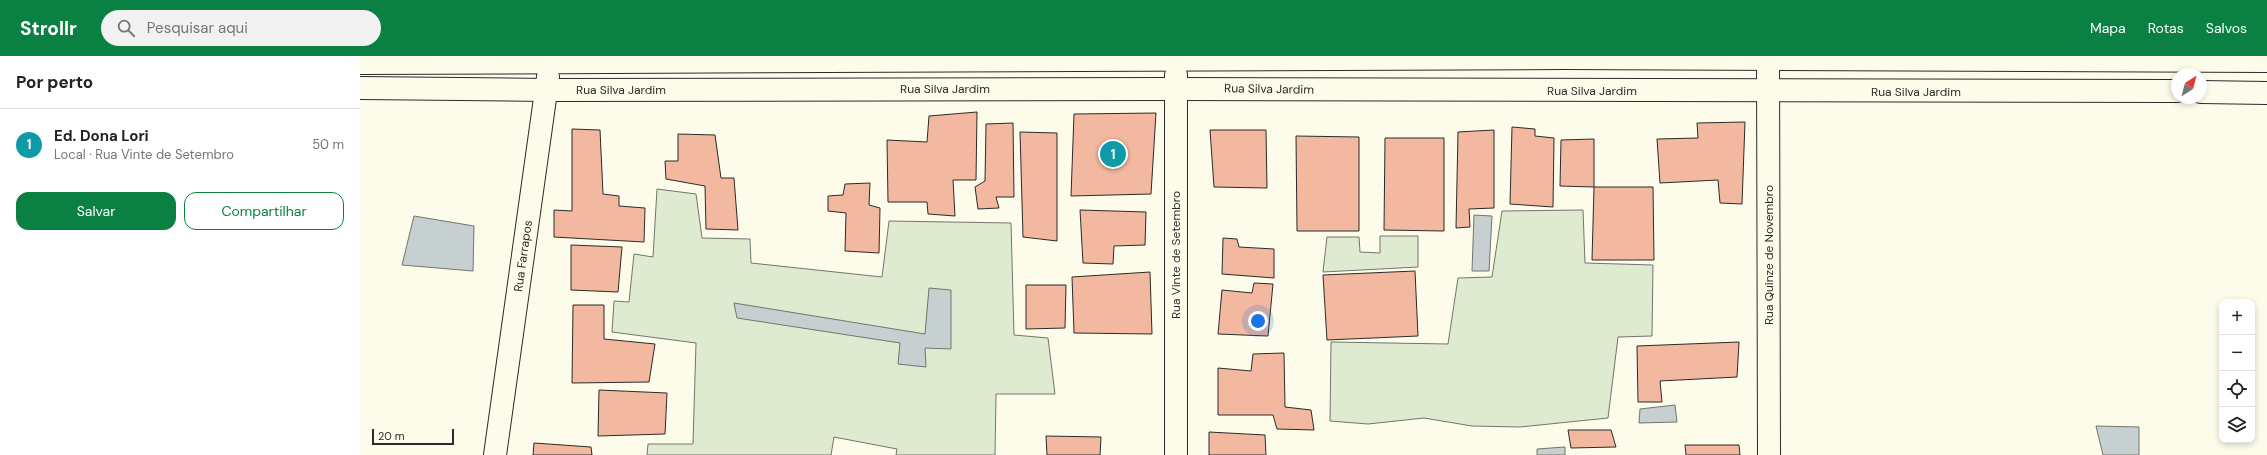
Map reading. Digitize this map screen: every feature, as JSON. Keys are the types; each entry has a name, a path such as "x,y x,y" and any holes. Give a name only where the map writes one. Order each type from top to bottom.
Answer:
{"street":[{"path":"360,63 551,59 997,60 1174,57 1376,59 1768,57 1971,60 2267,61"},
{"name":"Rua Vinte de Setembro","path":"1174,57 1177,89 1176,455"},
{"name":"Rua Quinze de Novembro","path":"1768,57 1769,455"},
{"path":"1563,58 1565,91"},
{"name":"Rua Farrapos","path":"495,455 551,59"},
{"path":"1375,90 1376,59"},
{"path":"854,60 854,89"},
{"path":"997,60 998,89"},
{"path":"1971,60 1972,92"},
{"path":"2135,60 2136,91"},
{"name":"Rua Silva Jardim","path":"360,88 547,90 1177,89 2171,92"},
{"path":"2207,92 2267,93"}],"green space":[{"path":"657,189 696,194 702,238 750,239 751,263 882,277 889,221 1011,223 1014,335 1048,338 1055,394 996,394 995,455 896,455 897,449 834,437 831,455 647,455 648,444 693,444 696,343 612,332 614,301 629,302 634,254 653,257"},
{"path":"1583,210 1585,263 1653,265 1652,336 1618,337 1608,418 1520,427 1472,426 1424,418 1368,424 1330,421 1331,342 1448,344 1458,278 1492,277 1502,211"},
{"path":"1380,236 1418,236 1418,267 1323,272 1327,237 1359,237 1360,252 1380,253"}],"shaded area":[{"path":"1474,215 1492,216 1489,271 1472,271"},
{"path":"414,216 474,226 473,271 402,265"},
{"path":"929,288 951,290 951,349 925,348 926,367 898,364 900,343 737,318 734,303 925,334"},
{"path":"1675,405 1677,422 1639,423 1640,409"},
{"path":"2096,426 2139,427 2139,455 2103,455"},
{"path":"1565,447 1565,455 1537,455 1537,449"}],"building":[{"path":"977,112 976,180 953,180 955,216 928,214 927,202 888,202 887,140 927,142 929,116"},
{"path":"1156,113 1151,194 1071,196 1074,114"},
{"path":"1745,122 1742,204 1720,203 1718,180 1660,183 1657,139 1698,138 1697,123"},
{"path":"1013,123 1014,197 996,197 999,208 978,209 975,187 985,181 986,124"},
{"path":"1512,127 1535,129 1535,136 1554,138 1553,207 1510,204"},
{"path":"572,129 600,130 603,194 619,196 619,206 645,208 644,242 554,237 554,210 572,211"},
{"path":"1210,130 1266,130 1267,188 1214,187"},
{"path":"1494,130 1494,208 1469,209 1470,227 1456,228 1458,132"},
{"path":"1020,132 1057,133 1057,241 1023,237"},
{"path":"678,134 715,135 721,178 734,178 738,230 706,229 705,186 666,179 665,161 678,161"},
{"path":"1296,136 1359,137 1359,231 1297,231"},
{"path":"1385,138 1444,138 1444,231 1384,230"},
{"path":"1594,139 1594,187 1560,186 1561,140"},
{"path":"870,183 869,205 880,208 879,253 845,251 846,213 828,211 828,196 843,195 845,184"},
{"path":"1594,187 1653,187 1654,260 1592,260"},
{"path":"1080,210 1146,212 1145,245 1114,246 1113,264 1083,263"},
{"path":"1223,238 1237,239 1239,247 1274,249 1274,278 1222,274"},
{"path":"571,245 622,247 618,292 571,290"},
{"path":"1415,271 1418,336 1327,340 1323,275"},
{"path":"1150,272 1152,334 1074,333 1072,277"},
{"path":"1254,283 1273,284 1268,336 1218,334 1222,290 1252,293"},
{"path":"1026,285 1066,285 1065,328 1026,329"},
{"path":"573,305 604,305 604,339 655,344 649,382 572,383"},
{"path":"1739,342 1737,377 1660,381 1662,402 1638,402 1637,346"},
{"path":"1284,353 1285,407 1311,410 1314,430 1277,429 1273,415 1218,415 1218,368 1251,371 1253,354"},
{"path":"599,390 667,393 665,434 598,436"},
{"path":"1568,430 1611,430 1616,447 1571,448"},
{"path":"1209,432 1265,435 1266,455 1209,455"},
{"path":"1046,436 1101,437 1100,455 1047,455"},
{"path":"534,443 591,447 592,455 533,455"},
{"path":"1685,445 1739,445 1740,455 1686,455"}],"place":[{"name":"Ed. Dona Lori","path":"1113,154"}]}
